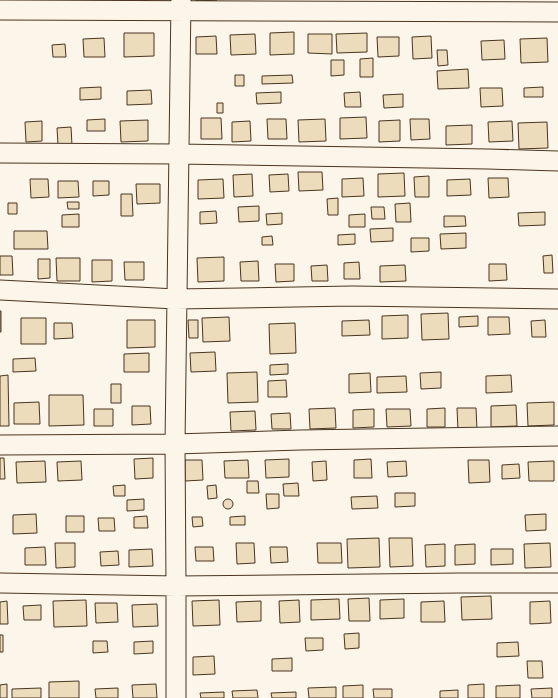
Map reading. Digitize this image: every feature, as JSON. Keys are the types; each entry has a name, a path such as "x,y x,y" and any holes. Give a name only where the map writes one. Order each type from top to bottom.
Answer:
{"street":[{"path":"0,10 181,6 558,12"},
{"path":"176,698 176,299 181,6"},
{"path":"0,153 178,154 558,161"},
{"path":"0,290 176,299 352,296 558,299"},
{"path":"0,445 175,444 300,440 558,436"},
{"path":"0,583 176,586 558,583"}],"building":[{"path":"196,0 217,0 196,1"},
{"path":"294,32 294,54 270,55 270,33"},
{"path":"124,33 154,33 154,56 124,57"},
{"path":"367,33 367,52 337,53 336,34"},
{"path":"255,34 256,54 231,55 230,35"},
{"path":"308,34 332,34 332,54 308,53"},
{"path":"216,36 217,54 196,54 196,37"},
{"path":"431,36 432,58 413,59 412,37"},
{"path":"377,37 399,37 399,56 378,57"},
{"path":"104,38 105,57 84,57 83,39"},
{"path":"547,38 548,62 521,63 520,39"},
{"path":"504,40 505,59 482,60 481,41"},
{"path":"65,44 66,57 53,57 52,45"},
{"path":"437,50 447,50 448,65 438,66"},
{"path":"373,58 373,77 360,77 360,59"},
{"path":"331,60 344,60 344,75 331,76"},
{"path":"468,69 469,88 438,89 437,71"},
{"path":"235,75 244,75 244,86 235,86"},
{"path":"292,75 293,83 262,84 262,76"},
{"path":"101,87 101,99 80,100 80,88"},
{"path":"543,87 543,97 524,97 524,88"},
{"path":"480,88 502,88 503,106 481,107"},
{"path":"151,90 152,104 127,105 127,91"},
{"path":"281,92 281,103 257,104 256,93"},
{"path":"360,92 361,107 345,107 344,93"},
{"path":"403,94 403,107 384,108 383,95"},
{"path":"217,103 223,103 223,113 217,113"},
{"path":"366,117 367,138 340,139 340,118"},
{"path":"201,118 221,118 222,139 201,139"},
{"path":"105,119 105,131 87,131 87,120"},
{"path":"267,119 286,119 287,139 268,139"},
{"path":"325,119 326,141 299,142 298,120"},
{"path":"410,119 429,119 430,139 411,140"},
{"path":"148,120 148,141 121,142 120,121"},
{"path":"400,120 400,141 379,142 379,121"},
{"path":"42,121 42,141 26,142 25,122"},
{"path":"250,121 251,141 232,142 232,122"},
{"path":"512,121 513,141 489,142 488,122"},
{"path":"547,122 548,148 519,149 518,123"},
{"path":"472,125 472,144 446,145 446,126"},
{"path":"71,127 72,145 58,145 57,128"},
{"path":"298,172 322,172 323,190 299,191"},
{"path":"404,173 405,196 378,197 378,174"},
{"path":"252,174 253,196 234,197 233,175"},
{"path":"288,174 289,191 270,192 269,175"},
{"path":"429,176 429,197 415,197 414,177"},
{"path":"363,178 364,196 342,197 342,179"},
{"path":"488,178 508,178 509,197 489,198"},
{"path":"30,179 48,179 49,197 31,198"},
{"path":"223,179 224,198 198,199 198,180"},
{"path":"470,179 471,195 447,196 447,180"},
{"path":"58,181 78,181 79,197 58,198"},
{"path":"93,181 109,181 109,195 93,196"},
{"path":"136,184 160,184 160,203 137,204"},
{"path":"121,194 132,194 133,216 121,216"},
{"path":"338,198 338,215 328,215 327,199"},
{"path":"67,202 79,202 79,209 68,209"},
{"path":"8,203 17,203 17,214 8,214"},
{"path":"410,203 411,222 396,222 395,204"},
{"path":"259,206 259,221 239,222 238,207"},
{"path":"371,207 384,207 385,219 372,219"},
{"path":"216,211 217,223 200,224 200,212"},
{"path":"545,212 545,225 519,226 518,213"},
{"path":"282,213 282,224 267,225 266,214"},
{"path":"79,214 79,227 62,227 62,215"},
{"path":"365,214 365,227 349,227 349,215"},
{"path":"444,216 465,216 466,226 444,227"},
{"path":"393,228 393,241 371,242 370,229"},
{"path":"14,231 47,231 48,249 14,249"},
{"path":"466,233 466,248 441,249 440,234"},
{"path":"355,234 355,244 338,245 338,235"},
{"path":"272,236 273,245 262,245 262,237"},
{"path":"411,238 429,238 429,251 411,252"},
{"path":"552,255 553,273 544,273 543,256"},
{"path":"0,256 12,256 13,275 0,275"},
{"path":"224,257 224,281 198,282 197,258"},
{"path":"56,258 80,258 80,281 57,281"},
{"path":"38,259 50,259 50,278 38,279"},
{"path":"92,260 112,260 112,281 92,282"},
{"path":"258,261 259,281 241,281 240,262"},
{"path":"124,262 144,262 144,280 125,280"},
{"path":"359,262 360,279 344,279 344,263"},
{"path":"275,264 294,264 294,281 276,282"},
{"path":"489,264 506,264 507,280 489,281"},
{"path":"327,265 328,281 312,281 311,266"},
{"path":"405,265 406,281 380,282 380,266"},
{"path":"1,311 1,332 0,332"},
{"path":"448,313 449,339 422,340 421,314"},
{"path":"408,315 408,338 382,339 382,316"},
{"path":"478,316 478,326 459,327 459,317"},
{"path":"229,317 230,341 203,342 202,318"},
{"path":"488,317 509,317 510,334 488,335"},
{"path":"21,318 46,318 46,344 21,344"},
{"path":"127,320 155,320 155,347 127,348"},
{"path":"188,320 198,320 198,338 189,338"},
{"path":"369,320 370,335 342,336 342,321"},
{"path":"545,320 546,337 532,337 531,321"},
{"path":"54,323 72,323 73,338 54,339"},
{"path":"295,323 296,353 270,354 269,324"},
{"path":"215,352 216,371 191,372 190,353"},
{"path":"149,353 149,372 124,372 124,354"},
{"path":"35,358 36,371 13,372 13,359"},
{"path":"288,364 288,374 270,375 270,365"},
{"path":"257,372 258,402 228,403 227,373"},
{"path":"441,372 441,388 421,389 420,373"},
{"path":"370,373 371,392 349,393 349,374"},
{"path":"8,375 9,426 0,426 0,376"},
{"path":"511,375 512,392 486,393 486,376"},
{"path":"406,376 407,392 377,393 377,377"},
{"path":"286,380 287,397 268,397 268,381"},
{"path":"111,384 121,384 121,403 111,403"},
{"path":"49,395 83,395 84,425 49,426"},
{"path":"39,402 40,424 14,424 14,403"},
{"path":"554,402 554,425 528,426 527,403"},
{"path":"516,405 517,426 491,427 491,406"},
{"path":"132,406 150,406 151,424 132,425"},
{"path":"335,408 336,428 310,429 309,409"},
{"path":"445,408 445,427 427,427 427,409"},
{"path":"457,408 476,408 477,430 458,431"},
{"path":"94,409 113,409 113,426 94,426"},
{"path":"374,409 374,427 353,428 353,410"},
{"path":"386,409 410,409 411,426 387,427"},
{"path":"255,411 256,430 231,431 230,412"},
{"path":"290,413 291,429 272,429 271,414"},
{"path":"0,458 4,458 5,479 0,479"},
{"path":"153,458 153,478 135,479 134,459"},
{"path":"289,459 289,477 266,478 265,460"},
{"path":"371,459 372,478 354,478 354,460"},
{"path":"185,460 202,460 203,480 185,481"},
{"path":"248,460 249,478 225,478 224,461"},
{"path":"468,460 489,460 490,482 469,483"},
{"path":"45,461 46,482 17,483 16,462"},
{"path":"81,461 82,480 58,481 57,462"},
{"path":"326,461 327,480 313,481 312,462"},
{"path":"406,461 407,476 388,477 387,462"},
{"path":"554,461 554,481 529,481 528,462"},
{"path":"519,464 520,478 502,479 502,465"},
{"path":"247,481 258,481 259,493 247,493"},
{"path":"298,483 299,496 284,496 283,484"},
{"path":"125,485 125,496 114,496 113,486"},
{"path":"216,485 217,498 208,499 207,486"},
{"path":"395,493 415,493 415,506 395,507"},
{"path":"266,494 279,494 279,508 267,509"},
{"path":"377,496 378,508 352,509 351,497"},
{"path":"144,499 144,510 127,511 127,500"},
{"path":"228,499 233,504 228,509 223,504"},
{"path":"36,514 37,533 13,534 13,515"},
{"path":"546,514 546,530 526,531 525,515"},
{"path":"66,516 84,516 84,532 66,532"},
{"path":"147,516 148,528 134,528 134,517"},
{"path":"245,516 245,525 230,525 230,517"},
{"path":"192,517 202,517 203,526 193,527"},
{"path":"98,518 114,518 115,531 99,531"},
{"path":"379,538 380,567 348,568 347,539"},
{"path":"389,538 412,538 413,566 390,567"},
{"path":"55,543 75,543 75,567 56,568"},
{"path":"236,543 254,543 255,563 237,564"},
{"path":"317,543 341,543 342,563 318,563"},
{"path":"550,543 551,567 525,568 524,544"},
{"path":"445,544 445,566 426,567 425,545"},
{"path":"475,544 475,564 455,565 455,545"},
{"path":"45,547 46,565 25,565 25,548"},
{"path":"195,547 213,547 214,561 196,561"},
{"path":"270,547 287,547 288,562 271,563"},
{"path":"152,549 153,566 129,567 129,550"},
{"path":"491,549 513,549 513,564 491,565"},
{"path":"118,551 119,565 101,566 100,552"},
{"path":"491,596 492,619 462,620 461,597"},
{"path":"369,598 370,621 349,621 348,599"},
{"path":"339,599 340,619 311,620 311,600"},
{"path":"404,599 404,618 380,619 380,600"},
{"path":"86,600 87,626 54,627 53,601"},
{"path":"219,600 220,625 193,626 192,601"},
{"path":"299,600 300,622 280,623 279,601"},
{"path":"7,601 8,624 0,624 0,602"},
{"path":"261,601 261,621 237,622 236,602"},
{"path":"444,601 445,622 421,622 421,602"},
{"path":"550,601 551,623 530,624 530,602"},
{"path":"95,603 117,603 118,622 96,623"},
{"path":"157,604 158,626 133,627 132,605"},
{"path":"41,605 41,620 24,620 23,606"},
{"path":"359,633 359,648 345,649 344,634"},
{"path":"0,635 3,635 3,652 0,652"},
{"path":"305,638 323,638 323,650 306,651"},
{"path":"93,641 107,641 108,652 93,653"},
{"path":"153,641 153,653 134,654 134,642"},
{"path":"518,642 519,656 497,657 497,643"},
{"path":"214,656 215,674 193,675 193,657"},
{"path":"292,658 292,671 272,671 272,659"},
{"path":"527,661 542,661 543,678 528,678"},
{"path":"79,681 79,698 49,698 49,682"},
{"path":"7,684 7,698 0,698 0,685"},
{"path":"156,684 157,698 133,698 132,685"},
{"path":"484,684 484,698 468,698 468,685"},
{"path":"363,685 363,698 343,698 343,686"},
{"path":"520,685 520,698 496,698 496,686"},
{"path":"336,687 336,698 309,698 308,688"},
{"path":"41,688 41,698 12,698 12,689"},
{"path":"118,688 118,698 96,698 95,689"},
{"path":"552,688 552,698 532,698 531,689"},
{"path":"373,689 392,689 392,698 374,698"},
{"path":"257,690 258,698 233,698 232,691"},
{"path":"458,690 458,698 440,698 440,691"},
{"path":"224,692 224,698 201,698 200,693"},
{"path":"296,692 296,698 272,698 271,693"}]}
